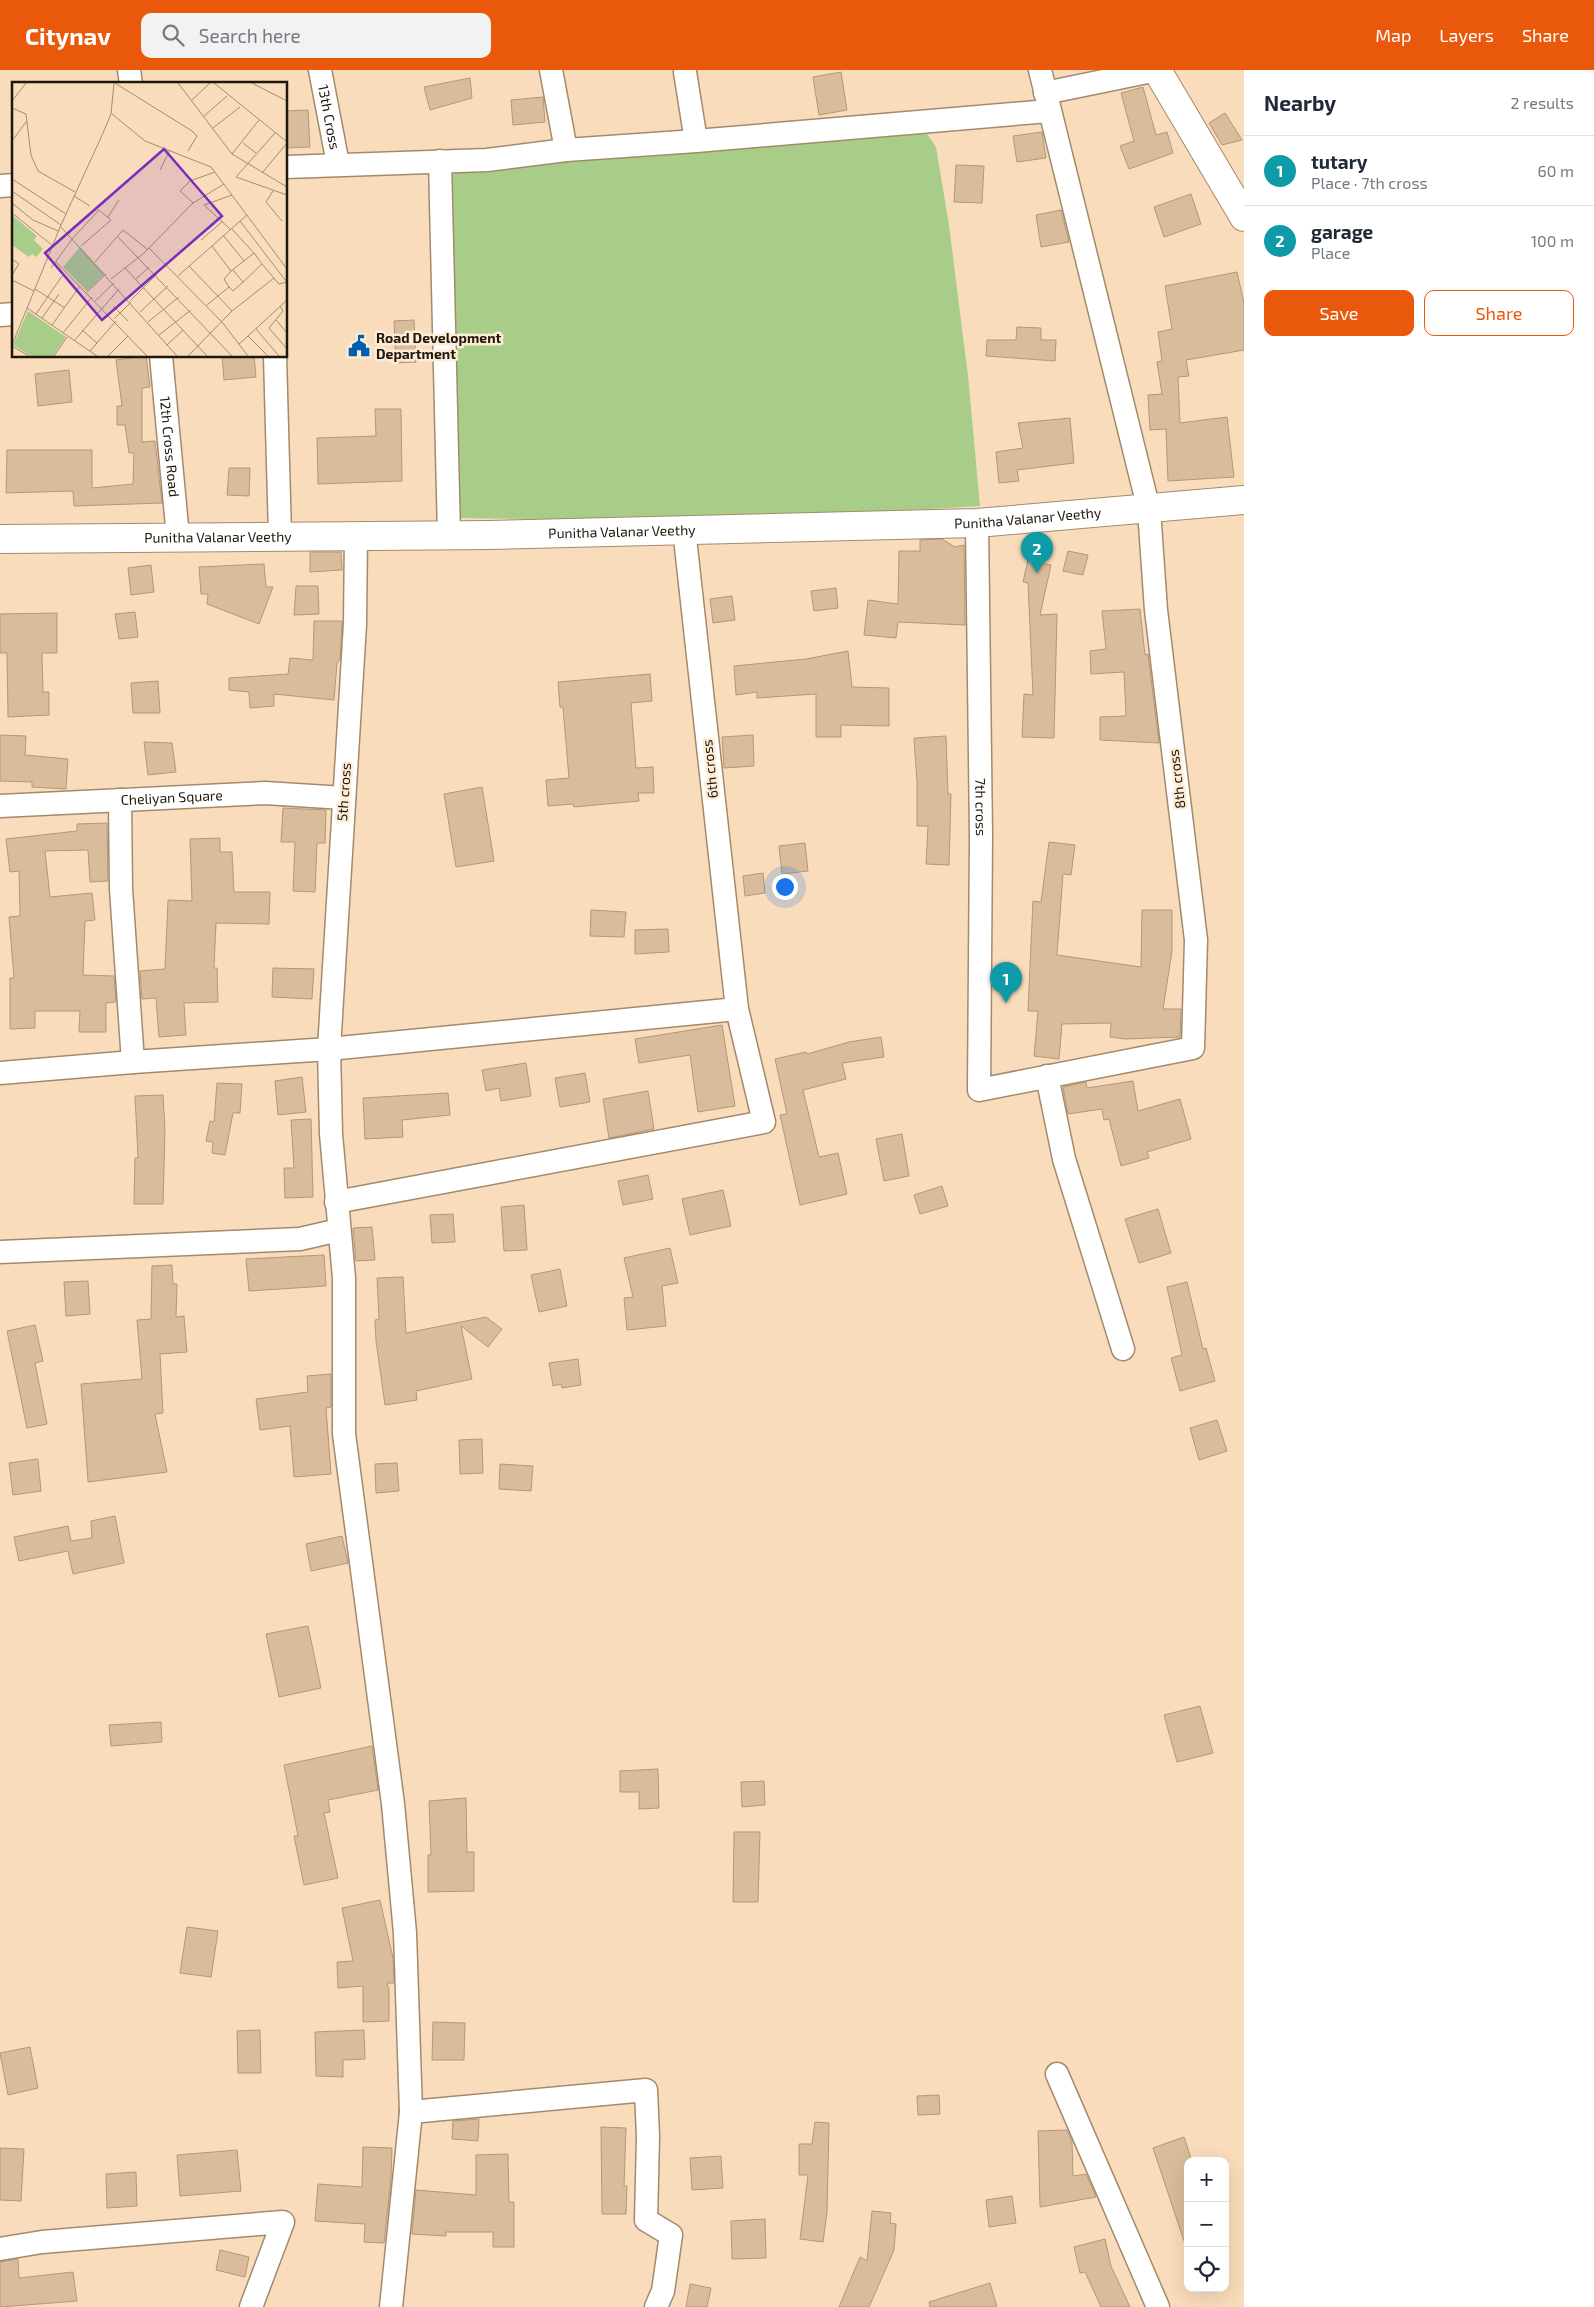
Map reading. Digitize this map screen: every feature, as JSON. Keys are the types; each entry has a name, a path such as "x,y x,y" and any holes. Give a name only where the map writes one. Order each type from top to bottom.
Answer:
{"street":[{"name":"13th Cross","path":"320,70 338,164"},
{"path":"551,70 566,150"},
{"name":"8th cross","path":"1040,70 1149,510 1156,610 1196,940 1192,1048 1048,1076"},
{"path":"288,167 488,160 566,150 696,141 1047,102 1157,70 1244,217"},
{"path":"685,72 696,141"},
{"path":"440,161 449,535"},
{"name":"12th Cross Road","path":"161,358 178,537"},
{"path":"275,358 280,535"},
{"name":"Punitha Valanar Veethy","path":"0,539 280,535 449,535 977,523 1149,510 1244,500"},
{"name":"7th cross","path":"977,523 981,836 979,1090 1048,1076"},
{"name":"6th cross","path":"336,1202 764,1122 737,1009 684,529"},
{"name":"5th cross","path":"356,535 355,624 329,1050 331,1134 344,1278 344,1434 393,1804 405,1933 411,2112 391,2307"},
{"name":"Cheliyan Square","path":"0,806 265,793 344,798"},
{"path":"120,800 121,889 133,1062"},
{"path":"0,1073 133,1062 329,1050 737,1009"},
{"path":"1048,1076 1064,1160 1122,1349"},
{"path":"0,1252 300,1239 339,1230"},
{"path":"1056,2074 1158,2307"},
{"path":"411,2112 646,2090 648,2137 646,2220 671,2235 663,2292 656,2307"},
{"path":"0,2249 42,2242 283,2222 251,2307"}],"green space":[{"path":"912,132 927,134 936,147 949,225 968,376 980,506 720,517 591,519 461,518 455,498 449,168"}],"building":[{"path":"841,72 847,110 819,115 813,77"},
{"path":"470,78 472,98 430,110 424,87"},
{"path":"1143,87 1156,135 1167,132 1173,153 1129,169 1120,146 1134,141 1121,93"},
{"path":"543,97 545,122 513,125 511,100"},
{"path":"308,110 310,147 288,148 288,111"},
{"path":"1225,113 1242,140 1222,145 1209,123"},
{"path":"1042,132 1046,158 1017,162 1013,136"},
{"path":"956,165 984,166 982,203 954,202"},
{"path":"1191,194 1201,224 1164,237 1154,207"},
{"path":"1061,210 1069,242 1041,247 1036,215"},
{"path":"1237,272 1244,303 1244,350 1186,360 1189,376 1178,377 1180,423 1227,417 1234,477 1168,481 1166,429 1150,430 1148,395 1162,394 1157,362 1162,361 1158,332 1172,329 1165,286"},
{"path":"414,320 416,362 396,363 394,321"},
{"path":"1017,327 1041,328 1041,340 1056,340 1055,361 986,356 987,340 1016,340"},
{"path":"146,358 150,387 142,388 142,442 155,441 162,503 74,506 73,491 6,493 7,450 92,450 92,488 133,484 134,453 129,453 125,425 117,425 117,406 122,406 116,360"},
{"path":"222,358 254,358 256,377 224,380"},
{"path":"69,370 72,402 38,406 35,374"},
{"path":"375,409 401,409 402,481 318,484 317,438 376,436"},
{"path":"1070,418 1074,463 1017,470 1019,481 999,483 996,452 1023,448 1018,423"},
{"path":"229,468 250,468 249,496 227,495"},
{"path":"942,539 955,547 964,545 965,625 898,622 896,638 864,635 868,600 898,604 899,551 920,551 920,540"},
{"path":"1068,551 1088,555 1083,575 1063,571"},
{"path":"310,552 341,552 342,570 310,572"},
{"path":"1028,560 1051,565 1040,615 1057,614 1054,738 1022,737 1024,694 1033,695 1028,583 1023,582"},
{"path":"264,564 266,587 273,587 259,624 207,604 208,594 201,594 199,567"},
{"path":"151,565 154,592 131,595 128,568"},
{"path":"296,586 318,586 319,614 294,615"},
{"path":"836,588 838,608 814,611 811,591"},
{"path":"732,596 735,620 713,623 710,599"},
{"path":"1140,609 1145,655 1148,654 1159,743 1100,740 1100,717 1126,716 1124,672 1091,674 1090,651 1106,649 1102,611"},
{"path":"135,612 138,637 119,639 115,614"},
{"path":"57,613 57,653 42,653 43,692 49,692 49,715 8,717 7,653 0,653 0,614"},
{"path":"314,621 342,621 340,660 337,663 334,700 274,694 274,706 250,708 249,692 229,690 229,678 288,674 290,658 313,660"},
{"path":"848,651 852,687 889,688 889,726 841,725 841,737 816,737 816,694 757,698 757,692 736,695 734,666 806,659"},
{"path":"650,674 652,701 631,703 636,768 653,767 654,793 638,793 639,801 574,807 573,804 548,806 546,780 569,778 563,707 560,707 558,682"},
{"path":"158,681 160,713 133,713 131,683"},
{"path":"0,735 26,736 25,755 68,759 66,789 32,787 32,782 0,781"},
{"path":"753,735 754,766 724,768 722,737"},
{"path":"946,736 948,794 951,794 949,865 926,864 928,826 917,826 914,738"},
{"path":"144,742 172,743 176,772 148,775"},
{"path":"482,787 494,861 456,867 444,794"},
{"path":"283,808 326,810 325,843 317,843 315,892 293,891 295,842 281,842"},
{"path":"107,823 108,881 90,882 88,850 45,851 50,897 92,893 95,920 85,921 83,975 114,976 116,1002 106,1003 106,1032 79,1032 80,1011 35,1011 35,1028 10,1029 10,978 14,978 9,917 20,916 19,871 10,872 6,839 77,831 77,824"},
{"path":"220,838 220,852 232,852 234,892 270,892 269,924 216,923 214,968 217,968 218,1002 184,1003 186,1035 159,1037 156,998 142,999 140,971 165,969 168,900 192,901 190,839"},
{"path":"1049,842 1075,845 1071,875 1063,874 1057,955 1141,967 1142,910 1172,910 1172,951 1163,1009 1181,1009 1180,1037 1125,1039 1110,1037 1111,1023 1062,1024 1059,1059 1034,1056 1038,1011 1028,1011 1033,901 1041,902"},
{"path":"805,843 808,871 782,874 779,846"},
{"path":"763,873 765,893 745,896 743,876"},
{"path":"591,910 626,912 624,937 590,936"},
{"path":"668,929 669,952 635,954 635,930"},
{"path":"273,968 314,969 312,999 272,997"},
{"path":"722,1025 735,1106 698,1112 690,1055 639,1063 635,1039"},
{"path":"881,1037 884,1057 842,1063 846,1079 803,1090 819,1157 838,1153 847,1194 800,1205 780,1115 787,1114 775,1059 806,1052 807,1054 849,1042"},
{"path":"526,1063 531,1096 501,1101 499,1088 486,1091 482,1070"},
{"path":"585,1073 590,1102 560,1107 555,1078"},
{"path":"302,1077 306,1112 278,1115 275,1081"},
{"path":"1133,1081 1138,1111 1180,1099 1191,1139 1147,1152 1149,1158 1121,1166 1109,1119 1104,1120 1102,1109 1068,1114 1063,1087 1086,1082 1087,1088"},
{"path":"217,1083 242,1084 240,1113 233,1113 225,1155 212,1153 213,1142 206,1141 210,1121 214,1122"},
{"path":"648,1091 654,1129 609,1138 603,1099"},
{"path":"448,1093 450,1115 402,1120 403,1137 365,1139 363,1098"},
{"path":"163,1095 165,1129 163,1204 134,1204 135,1158 138,1158 135,1096"},
{"path":"311,1119 313,1197 285,1198 284,1168 294,1168 291,1120"},
{"path":"902,1134 909,1176 884,1181 876,1139"},
{"path":"648,1175 653,1199 623,1205 618,1181"},
{"path":"942,1186 948,1206 920,1214 914,1195"},
{"path":"723,1190 731,1226 690,1235 682,1199"},
{"path":"524,1205 527,1250 504,1251 501,1207"},
{"path":"1158,1209 1171,1253 1139,1263 1125,1219"},
{"path":"453,1214 455,1242 432,1243 430,1215"},
{"path":"372,1227 375,1260 356,1261 353,1228"},
{"path":"670,1248 678,1283 662,1286 666,1326 627,1330 624,1298 633,1297 624,1258"},
{"path":"324,1255 326,1286 249,1291 246,1259"},
{"path":"172,1265 173,1284 177,1284 176,1317 184,1316 187,1352 160,1354 163,1413 155,1414 167,1472 88,1482 81,1384 142,1379 137,1320 151,1319 152,1266"},
{"path":"560,1269 567,1306 539,1312 531,1275"},
{"path":"403,1277 406,1333 486,1317 502,1329 488,1347 461,1326 472,1379 416,1391 417,1400 385,1405 376,1341 375,1320 379,1319 377,1278"},
{"path":"88,1281 90,1314 66,1316 64,1282"},
{"path":"1187,1282 1203,1349 1206,1348 1215,1381 1180,1391 1171,1358 1182,1355 1167,1287"},
{"path":"35,1325 43,1361 35,1363 47,1424 27,1428 7,1331"},
{"path":"578,1359 581,1385 562,1388 561,1384 553,1386 549,1363"},
{"path":"331,1374 331,1407 326,1408 331,1474 294,1477 290,1426 260,1430 256,1399 308,1392 307,1376"},
{"path":"1217,1420 1227,1451 1199,1460 1190,1428"},
{"path":"482,1439 483,1473 460,1474 459,1440"},
{"path":"38,1459 41,1491 13,1495 9,1463"},
{"path":"397,1463 399,1491 376,1493 375,1464"},
{"path":"500,1464 533,1466 531,1491 499,1489"},
{"path":"115,1516 124,1563 73,1574 68,1551 19,1561 14,1537 68,1526 71,1541 92,1538 91,1521"},
{"path":"342,1536 348,1563 311,1571 306,1544"},
{"path":"308,1626 321,1688 279,1697 266,1634"},
{"path":"1200,1706 1213,1753 1177,1762 1164,1715"},
{"path":"161,1722 162,1742 111,1746 109,1725"},
{"path":"372,1746 378,1790 328,1800 330,1812 324,1813 338,1878 304,1885 294,1836 298,1836 284,1765"},
{"path":"658,1769 659,1808 639,1809 639,1792 620,1792 620,1771"},
{"path":"764,1781 765,1805 742,1807 741,1782"},
{"path":"466,1798 467,1852 474,1852 474,1891 428,1892 428,1855 431,1855 429,1801"},
{"path":"734,1832 760,1832 758,1902 733,1902"},
{"path":"380,1900 393,1958 394,1983 387,1983 389,1989 389,2021 363,2022 363,1986 338,1988 337,1962 353,1961 342,1908"},
{"path":"187,1927 218,1931 211,1977 180,1973"},
{"path":"433,2022 465,2023 464,2060 432,2060"},
{"path":"260,2030 261,2073 238,2073 237,2031"},
{"path":"364,2030 365,2059 343,2060 343,2077 316,2076 315,2032"},
{"path":"30,2047 38,2088 8,2095 0,2053"},
{"path":"939,2095 940,2114 918,2115 917,2096"},
{"path":"479,2119 478,2141 452,2139 453,2121"},
{"path":"815,2122 829,2123 827,2212 823,2242 800,2239 808,2175 799,2175 799,2144 812,2144"},
{"path":"601,2127 626,2128 624,2186 627,2186 626,2214 602,2214"},
{"path":"1067,2130 1072,2142 1073,2176 1086,2174 1096,2197 1040,2207 1038,2131"},
{"path":"1184,2137 1191,2157 1184,2157 1184,2241 1153,2148"},
{"path":"363,2147 392,2148 391,2179 384,2243 364,2242 365,2224 315,2221 318,2184 362,2187"},
{"path":"0,2148 24,2149 21,2201 0,2200"},
{"path":"237,2150 241,2191 180,2196 177,2155"},
{"path":"508,2154 509,2202 514,2202 514,2247 493,2247 493,2232 446,2232 446,2236 412,2234 416,2190 476,2195 476,2155"},
{"path":"721,2156 723,2188 692,2190 690,2158"},
{"path":"136,2172 137,2206 107,2208 106,2174"},
{"path":"1012,2196 1016,2223 989,2227 986,2200"},
{"path":"872,2211 891,2213 890,2223 896,2224 894,2250 869,2307 839,2307 860,2257 867,2261"},
{"path":"765,2219 766,2258 732,2259 731,2221"},
{"path":"1105,2239 1111,2266 1130,2307 1101,2307 1085,2272 1080,2273 1074,2247"},
{"path":"220,2250 249,2257 245,2277 216,2270"},
{"path":"18,2259 19,2278 73,2272 77,2301 0,2307 0,2262"},
{"path":"990,2283 997,2307 930,2307 929,2302"},
{"path":"690,2284 711,2288 707,2307 686,2307"}],"place":[{"name":"Road Development Department","path":"359,346"},
{"name":"garage","path":"1037,573"},
{"name":"tutary","path":"1006,1003"}]}
